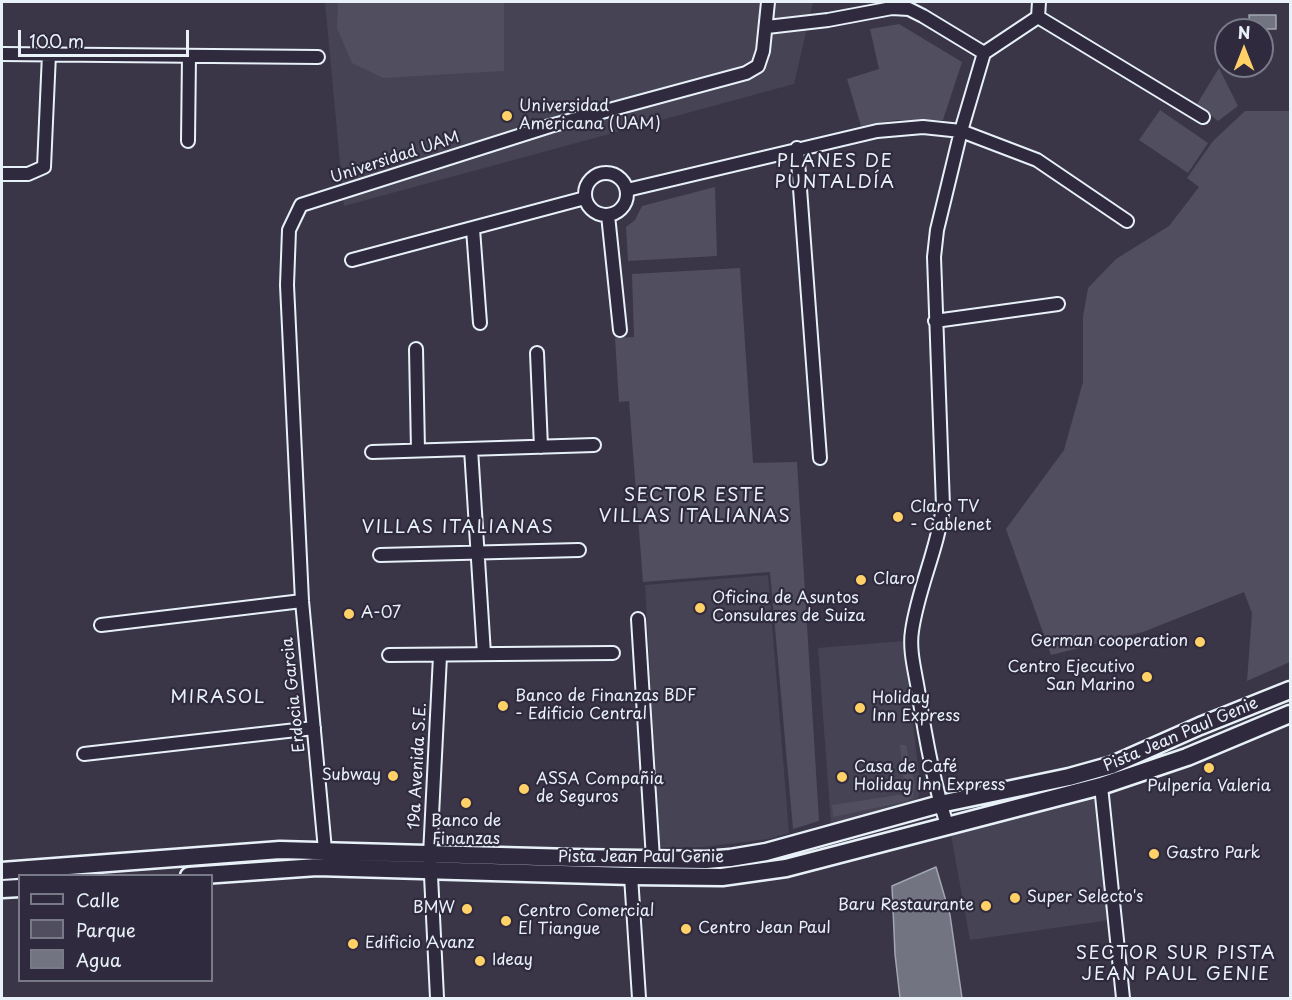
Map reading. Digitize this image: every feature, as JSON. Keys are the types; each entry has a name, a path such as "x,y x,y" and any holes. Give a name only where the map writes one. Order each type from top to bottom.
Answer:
{"main road":[{"name":"Pista Jean Paul Genie","path":"213,874 317,867 431,863 435,865 441,862 520,863 544,857 706,860 766,852 940,804 1069,777 1113,765 1200,726 1290,690"},
{"name":"Pista Jean Paul Genie","path":"2,871 280,850 325,850 431,863 564,874 728,876 760,873 1101,786 1187,757 1290,714"},
{"path":"564,874 584,869 644,868 652,859 662,869 735,868 760,873"},
{"path":"2,889 18,888"}],"street":[{"name":"Universidad UAM","path":"300,537 287,285 289,230 301,205 550,126 746,73 758,66 763,51 768,2"},
{"path":"1038,17 1039,2"},
{"path":"767,27 828,20 892,8 909,9 984,53"},
{"path":"947,825 928,754 912,654 911,634 918,595 941,526 943,506 935,321 934,257 937,230 961,131 984,53 1038,17"},
{"path":"1038,17 1203,117"},
{"path":"2,54 318,57"},
{"path":"2,174 28,174 44,167 49,54"},
{"path":"188,141 189,56"},
{"path":"627,190 797,148 877,131 922,127 961,131 1037,160 1127,221"},
{"path":"797,148 820,458"},
{"path":"613,174 619,178 627,190 625,204 621,209 608,215 598,214 585,198 588,184 599,175 613,174"},
{"path":"352,260 585,198"},
{"path":"608,215 620,330"},
{"path":"472,229 480,323"},
{"path":"935,321 1058,304"},
{"path":"416,349 418,450"},
{"path":"537,353 541,447"},
{"path":"372,452 594,445"},
{"path":"471,449 484,654"},
{"name":"Erdocia Garcia","path":"300,537 302,602 325,850"},
{"path":"380,555 579,550"},
{"path":"101,625 302,602"},
{"path":"638,619 652,859"},
{"path":"389,655 613,653"},
{"name":"19a Avenida S.E.","path":"437,999 431,863 440,656"},
{"path":"84,754 314,728"},
{"path":"1101,786 1123,999"},
{"path":"631,876 639,999"}],"shaded area":[{"name":"Universidad Americana (UAM)","path":"325,2 813,2 794,84 344,206"},
{"path":"768,575 789,833 768,839 704,847 660,847 645,585"},
{"name":"Holiday Inn Express","path":"903,641 920,784 919,797 911,803 831,824 818,648"},
{"path":"1099,787 1110,920 970,940 949,824"}],"green space":[{"path":"338,2 504,2 504,71 383,78 352,63 337,28"},
{"path":"899,24 962,62 943,120 896,120 861,126 847,79 879,69 870,29"},
{"path":"1214,76 1224,78 1238,106 1218,121 1197,104"},
{"path":"1160,110 1208,143 1188,173 1139,140"},
{"path":"1245,111 1290,111 1290,662 1247,681 1252,613 1244,592 1143,632 1051,655 1006,529 1064,450 1083,382 1083,317 1088,288 1116,259 1169,226 1199,187 1187,178 1213,141"},
{"path":"715,187 717,256 628,261 626,227 635,220 642,206"},
{"path":"740,268 753,463 797,462 819,821 793,829 770,572 643,582 629,401 619,402 615,338 634,337 632,274"},
{"path":"900,745 906,745 915,785 913,797 908,801 833,817 832,805 905,794"}],"water":[{"path":"1249,15 1276,15 1276,29 1274,29 1274,18 1249,18"},
{"path":"936,867 950,915 962,998 900,998 895,954 892,886"}],"place":[{"name":"Universidad Americana (UAM)","path":"507,116"},
{"name":"Claro TV - Cablenet","path":"898,517"},
{"name":"Claro","path":"861,580"},
{"name":"Oficina de Asuntos Consulares de Suiza","path":"700,608"},
{"name":"A-07","path":"349,614"},
{"name":"German cooperation","path":"1200,642"},
{"name":"Centro Ejecutivo San Marino","path":"1147,677"},
{"name":"Banco de Finanzas BDF - Edificio Central","path":"503,706"},
{"name":"Holiday Inn Express","path":"860,708"},
{"name":"Pulpería Valeria","path":"1209,768"},
{"name":"Subway","path":"393,776"},
{"name":"Casa de Café Holiday Inn Express","path":"842,777"},
{"name":"ASSA Compañia de Seguros","path":"524,789"},
{"name":"Banco de Finanzas","path":"466,803"},
{"name":"Gastro Park","path":"1154,854"},
{"name":"Super Selecto's","path":"1015,898"},
{"name":"Baru Restaurante","path":"986,906"},
{"name":"BMW","path":"467,909"},
{"name":"Centro Comercial El Tiangue","path":"506,921"},
{"name":"Centro Jean Paul","path":"686,929"},
{"name":"Edificio Avanz","path":"353,944"},
{"name":"Ideay","path":"480,961"}],"district":[{"name":"PLANES DE PUNTALDÍA","path":"835,172"},
{"name":"SECTOR ESTE VILLAS ITALIANAS","path":"695,506"},
{"name":"VILLAS ITALIANAS","path":"458,528"},
{"name":"MIRASOL","path":"218,698"},
{"name":"SECTOR SUR PISTA JEAN PAUL GENIE","path":"1176,964"}]}
